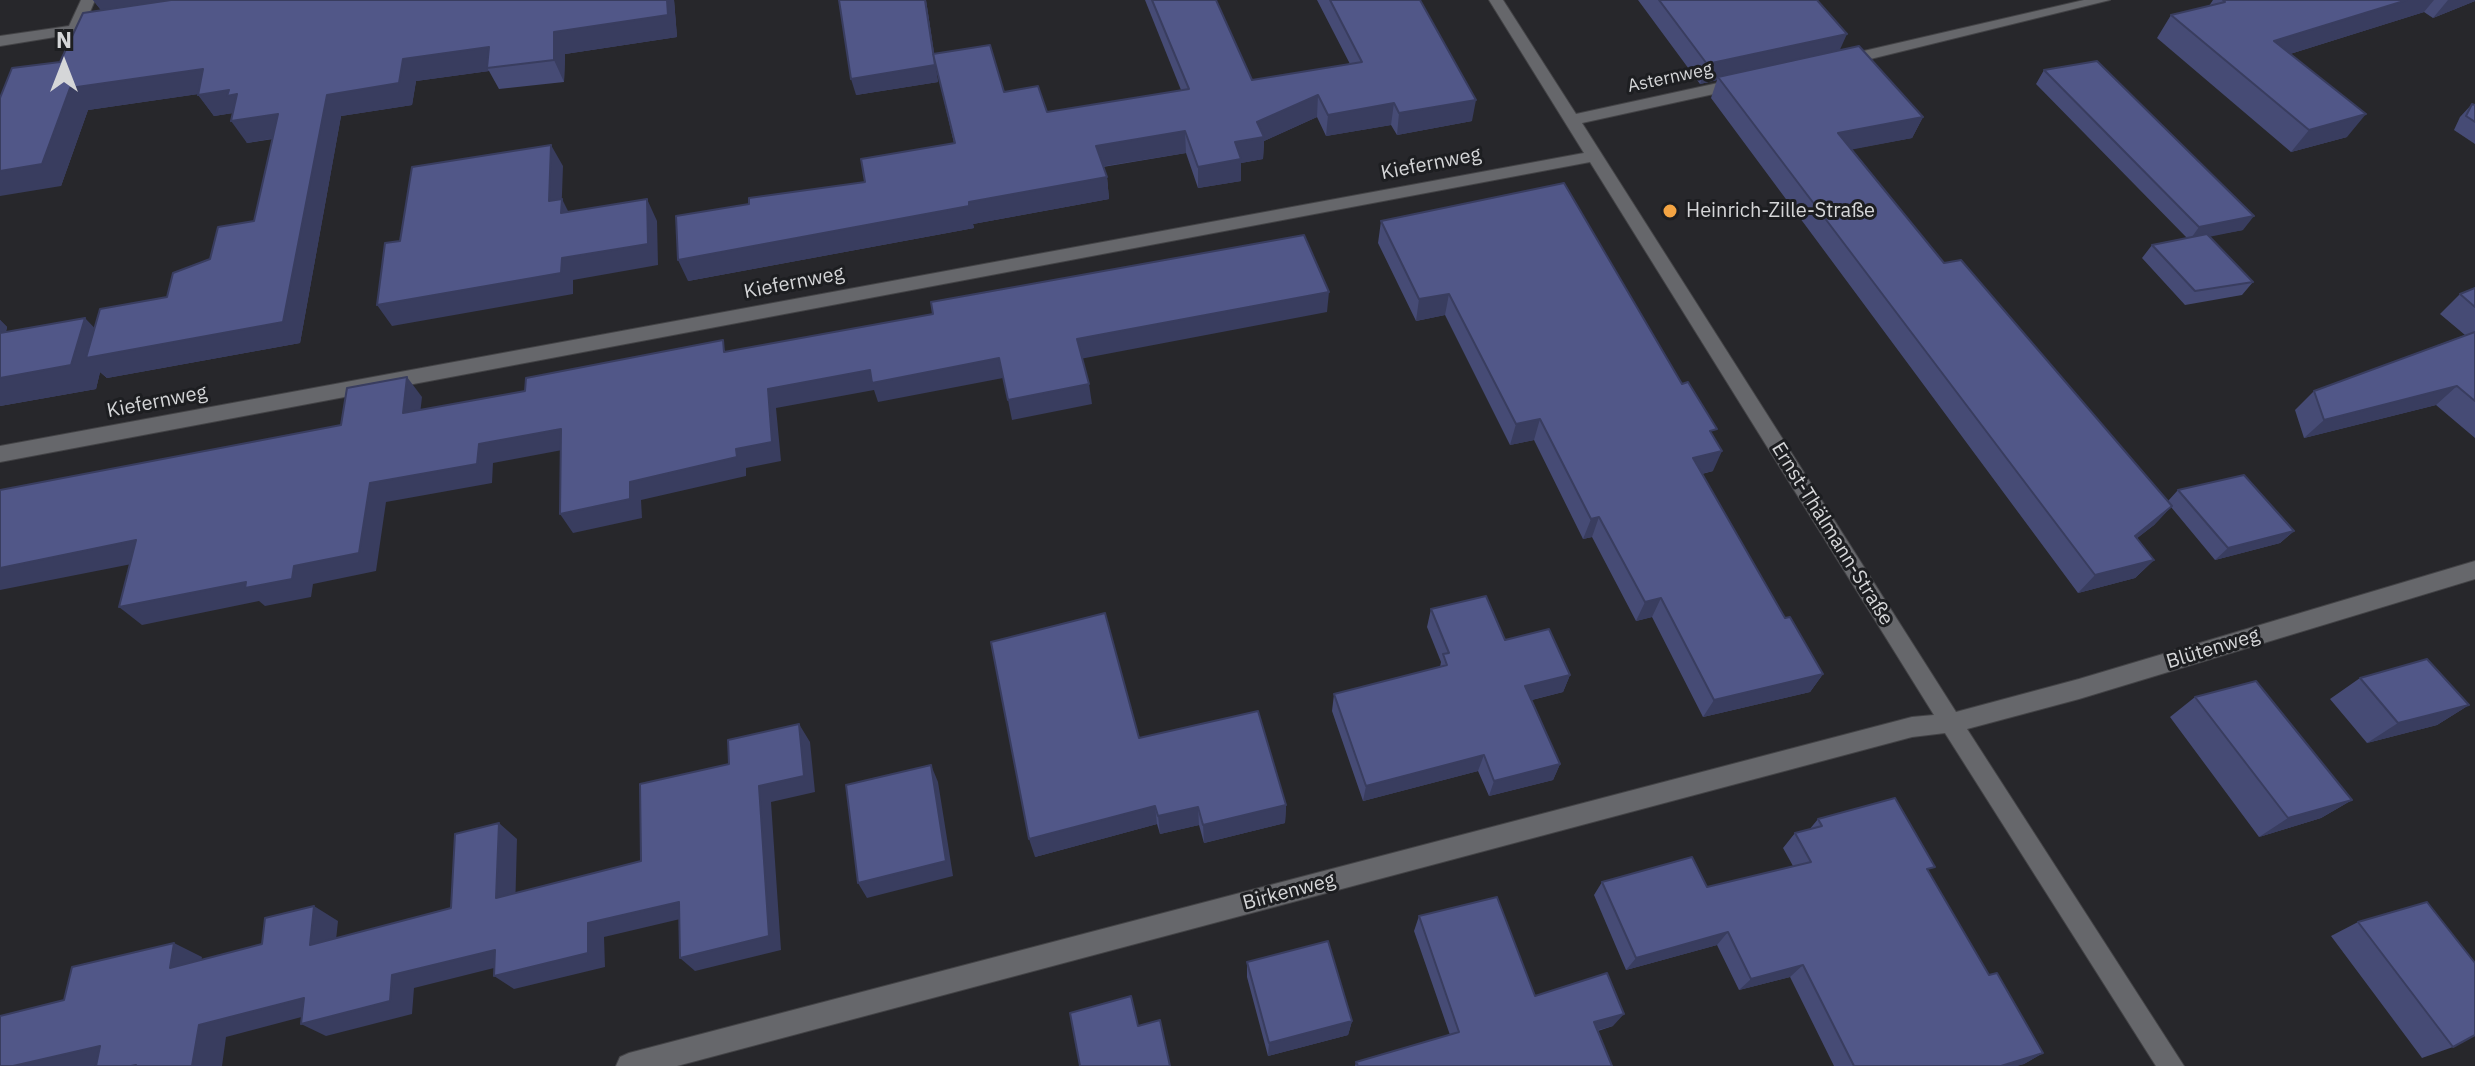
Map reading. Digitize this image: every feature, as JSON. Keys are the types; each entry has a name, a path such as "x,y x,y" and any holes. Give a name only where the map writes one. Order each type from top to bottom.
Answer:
{"street":[{"path":"75,30 88,0"},
{"name":"Ernst-Thälmann-Straße","path":"1496,0 2171,1066"},
{"path":"1819,66 2103,0"},
{"path":"0,41 120,23"},
{"name":"Asternweg","path":"1573,120 1756,80"},
{"name":"Kiefernweg","path":"0,454 1596,156"},
{"name":"Blütenweg","path":"1951,723 2079,689 2475,570"},
{"name":"Birkenweg","path":"629,1066 1897,731 1951,723"}],"building":[{"path":"171,0 667,0 668,15 554,32 554,60 487,68 489,47 403,59 399,83 327,95 283,322 86,358 100,309 167,297 173,273 210,259 218,227 254,221 278,114 231,121 237,94 227,96 229,90 198,95 203,69 70,88 42,164 0,171 0,98 12,68 60,62 83,13"},
{"path":"839,0 925,0 935,65 851,79"},
{"path":"1152,0 1216,0 1252,80 1362,62 1330,0 1420,0 1476,100 1399,113 1394,103 1328,115 1318,95 1257,122 1264,137 1235,142 1241,159 1198,167 1185,131 1096,146 1107,177 678,260 676,216 749,204 749,198 865,182 861,159 955,143 933,54 990,45 1004,92 1038,86 1047,112 1189,89"},
{"path":"1659,0 1817,0 1847,34 1707,64"},
{"path":"2223,0 2407,0 2274,41 2366,114 2309,130 2171,15 2225,2"},
{"path":"1859,46 1923,117 1838,133 1944,263 1961,260 2172,506 2135,536 2154,560 2095,575 1718,77"},
{"path":"2097,61 2254,216 2199,227 2044,70"},
{"path":"2472,104 2475,105 2475,122 2466,116"},
{"path":"551,145 549,201 562,199 561,213 647,199 648,244 562,258 561,273 377,305 385,243 400,241 412,167"},
{"path":"1564,183 1682,384 1688,382 1717,429 1710,431 1722,451 1693,458 1785,618 1790,617 1823,674 1714,700 1661,598 1645,602 1599,517 1591,519 1540,419 1516,424 1449,294 1419,299 1381,221"},
{"path":"2207,234 2253,282 2195,291 2152,245"},
{"path":"1304,235 1329,292 1077,339 1089,384 1008,400 999,358 872,383 870,370 768,389 772,442 736,449 737,457 630,482 630,499 560,514 561,429 479,444 477,464 370,483 359,553 294,566 292,579 245,588 246,582 119,607 136,540 0,568 0,490 341,425 347,388 407,377 403,413 525,391 526,378 723,340 724,352 933,314 931,302"},
{"path":"2475,288 2475,307 2460,294"},
{"path":"85,318 71,365 0,378 0,333"},
{"path":"2475,332 2475,401 2457,386 2324,420 2314,391"},
{"path":"2244,475 2294,531 2228,548 2178,490"},
{"path":"1486,596 1505,640 1549,629 1570,675 1525,686 1560,764 1494,781 1484,755 1366,786 1334,694 1447,665 1443,654 1449,653 1431,609"},
{"path":"1105,613 1139,738 1258,711 1286,805 1203,825 1198,807 1158,816 1155,806 1029,839 991,642"},
{"path":"2427,659 2469,705 2398,723 2360,678"},
{"path":"2256,681 2352,800 2288,818 2195,697"},
{"path":"799,724 804,776 759,786 769,936 680,958 679,902 588,923 588,953 494,976 495,950 392,975 390,1001 301,1024 304,998 199,1025 192,1066 96,1066 100,1046 13,1066 0,1066 0,1016 64,1000 72,967 174,943 170,968 262,944 265,918 314,906 310,945 451,908 455,834 499,823 496,898 641,861 640,784 729,764 728,740"},
{"path":"931,765 946,861 858,883 846,785"},
{"path":"1895,798 1935,867 1927,869 1989,975 1997,973 2043,1053 2001,1066 1854,1066 1803,965 1751,979 1728,932 1636,958 1602,882 1692,857 1707,887 1811,862 1795,833 1822,826 1818,819"},
{"path":"1497,897 1535,996 1607,973 1624,1014 1594,1022 1612,1066 1358,1066 1356,1062 1459,1032 1419,916"},
{"path":"2427,902 2475,963 2475,1035 2453,1047 2358,922"},
{"path":"1328,941 1352,1021 1269,1043 1247,962"},
{"path":"1131,996 1138,1026 1160,1020 1170,1066 1080,1066 1070,1013"}],"place":[{"name":"Heinrich-Zille-Straße","path":"1670,211"}]}
